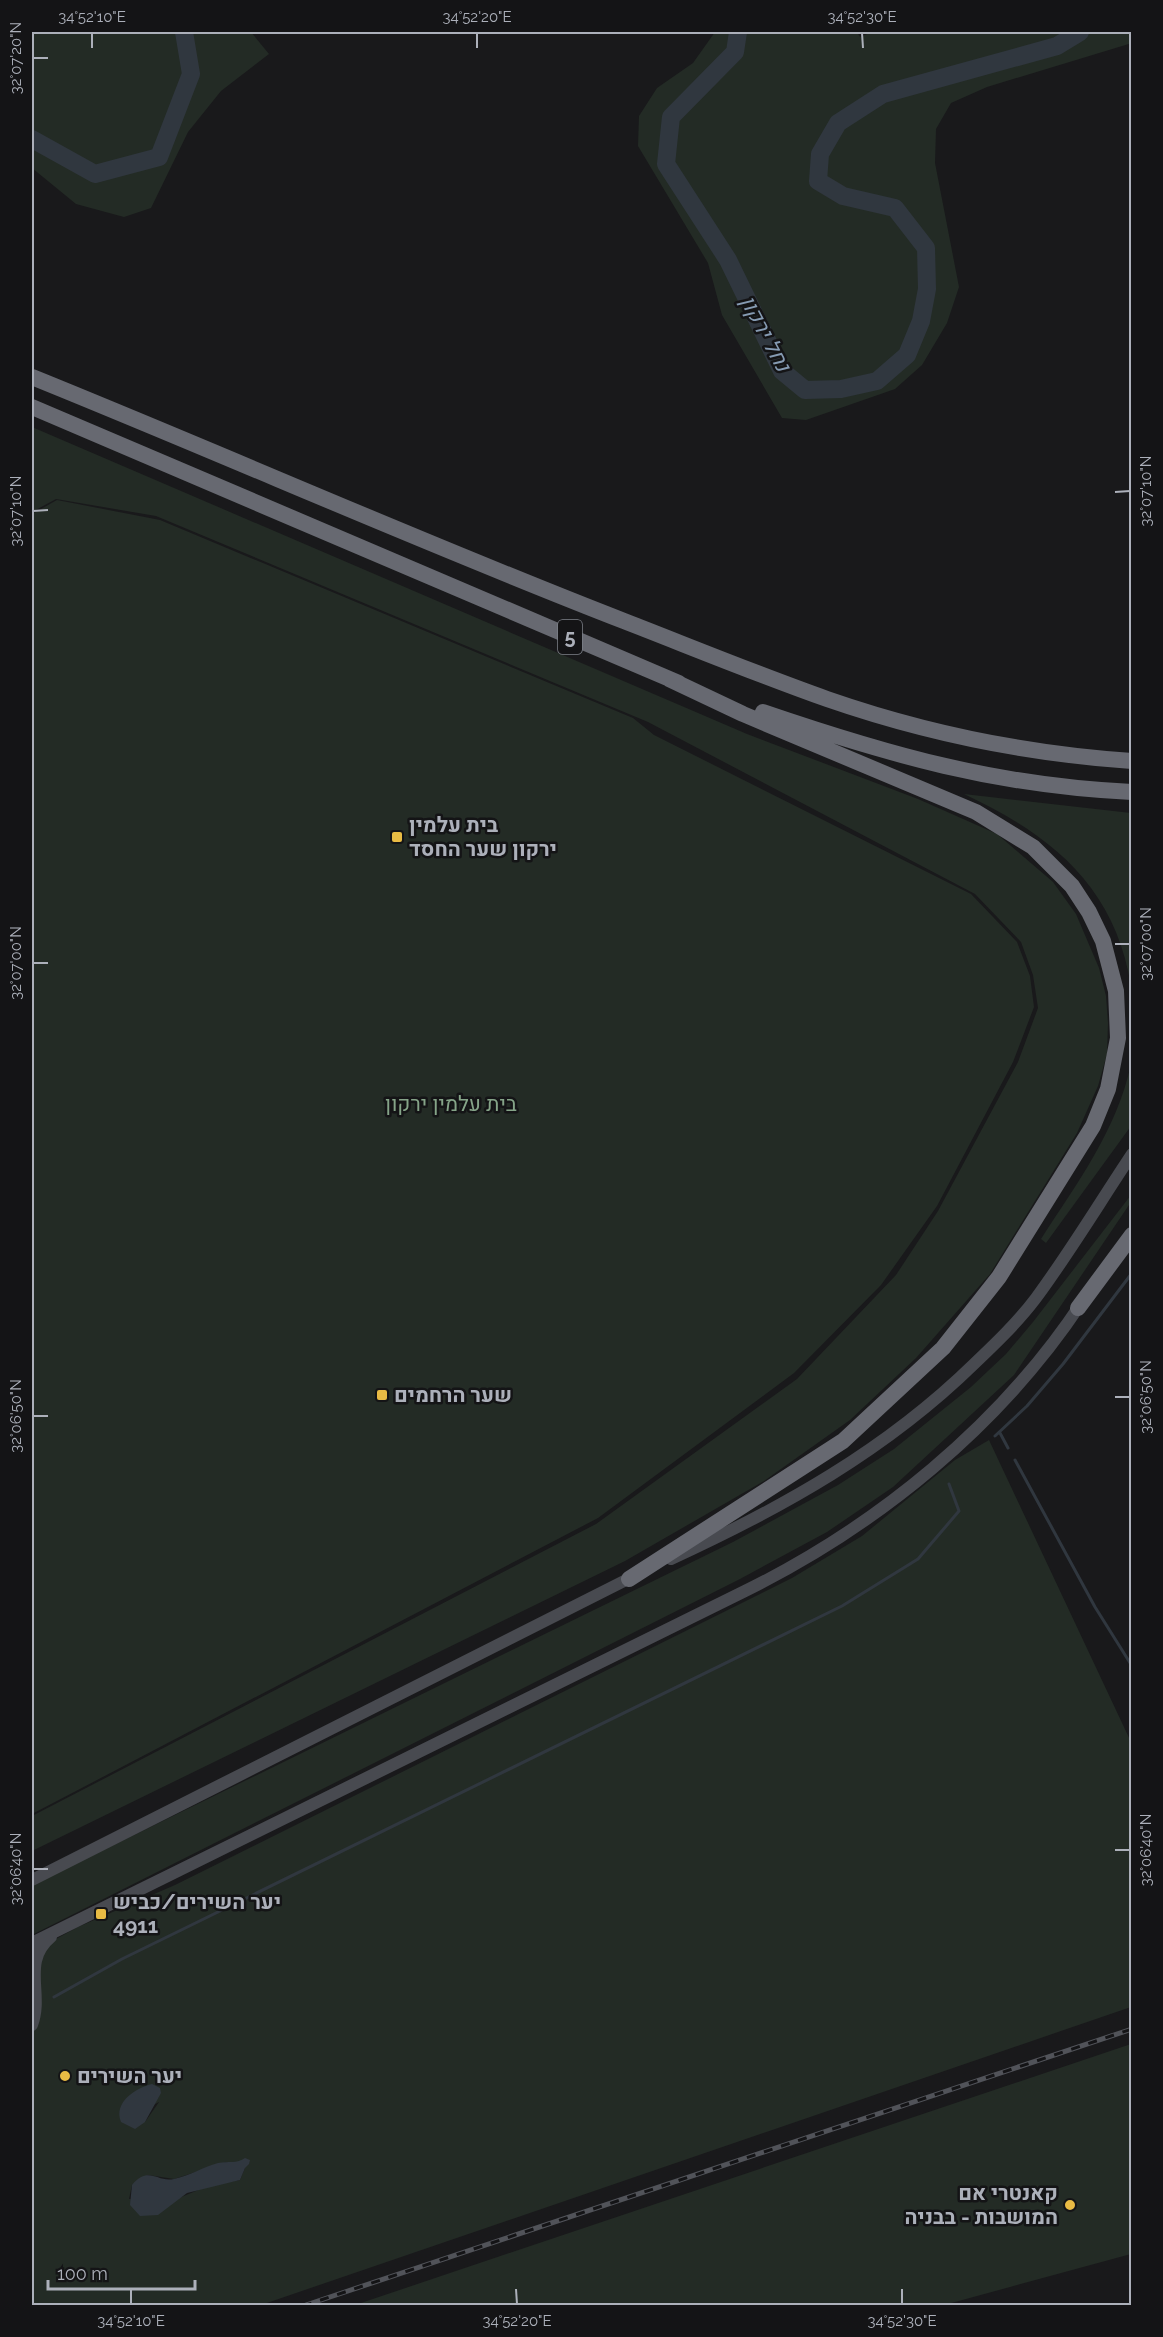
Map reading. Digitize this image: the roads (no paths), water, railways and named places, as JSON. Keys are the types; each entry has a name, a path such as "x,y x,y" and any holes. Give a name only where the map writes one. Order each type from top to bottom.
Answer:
{"highway":[{"name":"5","path":"32,377 511,577 828,699 938,732 1073,756 1131,761"},
{"name":"5","path":"32,407 669,679 913,760 1025,783 1131,792"},
{"path":"629,1579 843,1441 903,1388 949,1341 999,1277 1093,1126 1108,1089 1116,1057 1119,1026 1113,975 1103,941 1089,912 1061,872 1033,847 976,812 743,714 669,679"},
{"path":"1078,1308 1131,1235"}],"main road":[{"path":"32,1878 629,1579 702,1545 824,1481 932,1404 994,1344 1036,1298 1131,1154"},
{"path":"32,1943 745,1592 824,1548 898,1496 977,1426 1040,1358 1078,1308 1131,1227"},
{"path":"32,2025 36,2007 33,1971 35,1958 44,1943 66,1926"}],"waterway":[{"name":"נחל ירקון","path":"32,139 95,174 159,157 191,74 184,32"},
{"name":"נחל ירקון","path":"738,32 735,52 671,117 666,164 728,260 782,371 805,390 841,389 877,381 907,355 921,321 927,289 926,248 895,208 843,196 818,181 820,154 838,123 883,94 1057,46 1080,32"},
{"path":"995,1436 1027,1406 1063,1364 1132,1273"},
{"path":"1000,1433 1008,1448"},
{"path":"1015,1460 1095,1607 1132,1666"},
{"path":"54,1997 122,1959 842,1606 918,1559 959,1511 949,1484"}],"railway":[{"path":"303,2306 1132,2029"}],"place":[{"name":"בית עלמין ירקון שער החסד","path":"397,837"},
{"name":"שער הרחמים","path":"382,1395"},
{"name":"יער השירים/כביש 4911","path":"101,1914"},
{"name":"יער השירים","path":"65,2076"},
{"name":"קאנטרי אם המושבות - בבניה","path":"1070,2205"}],"park label":[{"name":"בית עלמין ירקון","path":"451,1104"}]}
